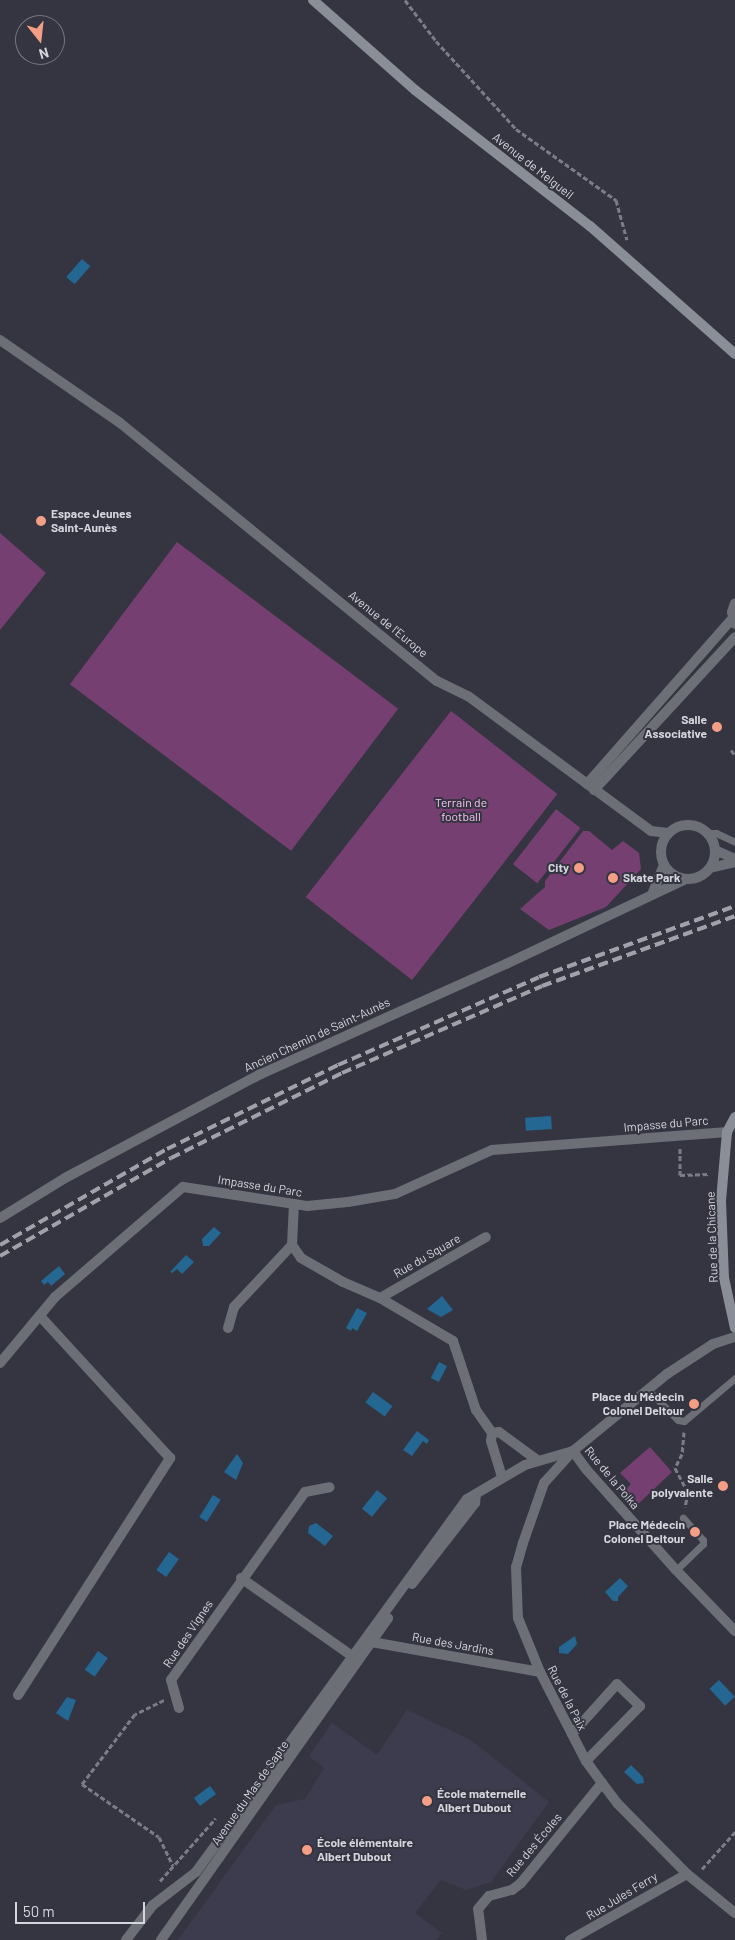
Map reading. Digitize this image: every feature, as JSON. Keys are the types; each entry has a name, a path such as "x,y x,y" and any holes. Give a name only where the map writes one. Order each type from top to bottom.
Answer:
{"street":[{"name":"Avenue de Melgueil","path":"313,0 415,90 590,226 735,354"},
{"name":"Avenue de l'Europe","path":"0,340 119,422 437,681 468,696 651,831 668,833"},
{"path":"590,787 734,621 735,603"},
{"path":"590,787 735,637"},
{"path":"653,892 663,861 663,840 675,828 692,825 708,833 715,850 710,868"},
{"path":"651,831 663,861 677,877 686,879 703,874 710,868 735,860"},
{"path":"715,850 735,860"},
{"name":"Ancien Chemin de Saint-Aunès","path":"0,1218 65,1178 261,1074 506,964 653,892 686,879"},
{"name":"Rue de la Chicane","path":"735,1117 727,1132 721,1201 735,1328"},
{"name":"Impasse du Parc","path":"0,1363 55,1297 182,1187 294,1204 348,1202 395,1194 492,1150 727,1132"},
{"path":"294,1204 292,1246 301,1258 343,1282 380,1298 453,1341 476,1410 492,1433 491,1441 502,1477"},
{"name":"Rue du Square","path":"380,1298 486,1237"},
{"path":"228,1328 234,1307 292,1246"},
{"path":"18,1694 170,1458 40,1316"},
{"name":"Avenue du Mas de Sapte","path":"161,1940 366,1641 475,1504 476,1494 502,1477 537,1460 573,1451 648,1390 713,1344 735,1337"},
{"path":"492,1433 499,1432 537,1460"},
{"name":"Rue de la Polka","path":"573,1451 586,1470 676,1570 735,1631"},
{"name":"Rue de la Paix","path":"573,1451 544,1483 516,1567 518,1618 540,1672 586,1761 602,1783 618,1804 690,1876 735,1912"},
{"name":"Rue des Vignes","path":"179,1708 172,1680 241,1578 305,1492 330,1487"},
{"path":"241,1578 354,1658"},
{"name":"Rue des Jardins","path":"366,1641 540,1672"},
{"name":"Avenue du Mas de Sapte","path":"126,1940 153,1905 196,1872 354,1658"},
{"path":"572,1734 617,1684 640,1706 586,1761"},
{"name":"Rue des Écoles","path":"482,1940 478,1909 489,1896 512,1890 521,1883 602,1783"},
{"name":"Rue Jules Ferry","path":"570,1940 690,1876"}],"lane":[{"path":"708,833 716,832 735,842"},
{"path":"648,1390 678,1420 684,1421 735,1378"},
{"path":"676,1570 703,1544 703,1540 683,1518"}],"path":[{"path":"405,0 436,41 516,129 616,200 633,263"},
{"path":"731,750 735,754"},
{"path":"687,1148 680,1148 680,1174 710,1174 710,1165"},
{"path":"683,1518 688,1492 674,1468 682,1454 684,1421"},
{"path":"173,1866 159,1837 82,1784 135,1714 176,1695"},
{"name":"Avenue du Mas de Sapte","path":"156,1885 223,1812"},
{"path":"690,1876 735,1832"}],"shaded area":[{"path":"407,1710 471,1740 549,1802 491,1882 466,1890 441,1880 415,1913 442,1933 436,1940 178,1940 276,1805 305,1799 324,1768 309,1756 332,1723 377,1755"}],"green space":[{"path":"0,533 46,573 0,630"},
{"path":"177,542 398,709 291,851 70,684"},
{"name":"Terrain de football","path":"451,711 557,794 412,980 306,897"},
{"path":"556,809 580,828 537,883 513,864"},
{"name":"Skate Park","path":"583,831 589,831 612,850 623,841 639,853 641,869 606,907 549,930 520,909 545,887 545,881"},
{"path":"650,1447 672,1472 637,1505 624,1491 631,1484 620,1473"}],"water":[{"path":"82,259 90,266 75,284 66,277"},
{"path":"551,1116 552,1129 526,1131 525,1118"},
{"path":"214,1227 221,1233 209,1246 203,1246 202,1239"},
{"path":"186,1255 194,1262 182,1274 177,1269 172,1273 170,1272"},
{"path":"59,1266 65,1274 51,1286 48,1282 44,1285 41,1281"},
{"path":"442,1296 453,1310 441,1317 427,1309"},
{"path":"357,1308 367,1313 357,1331 352,1328 351,1331 346,1328"},
{"path":"439,1362 447,1366 439,1382 431,1378"},
{"path":"373,1392 392,1406 385,1417 365,1403"},
{"path":"417,1431 429,1440 427,1444 423,1441 412,1456 403,1450"},
{"path":"237,1454 243,1463 236,1480 224,1472"},
{"path":"377,1490 387,1498 372,1517 362,1509"},
{"path":"213,1495 221,1500 207,1522 199,1517"},
{"path":"316,1523 333,1536 325,1546 308,1533 309,1526"},
{"path":"169,1552 179,1559 166,1577 156,1570"},
{"path":"620,1578 628,1586 618,1597 618,1601 613,1601 605,1592"},
{"path":"575,1636 577,1644 568,1654 559,1653 559,1647"},
{"path":"98,1651 108,1658 95,1677 85,1670"},
{"path":"719,1680 735,1697 725,1706 709,1689"},
{"path":"67,1697 76,1700 68,1721 56,1713"},
{"path":"631,1765 643,1777 644,1783 637,1784 624,1772"},
{"path":"210,1786 216,1794 200,1806 194,1798"}],"railway":[{"path":"0,1245 167,1149 338,1065 539,977 735,906"},
{"path":"0,1256 171,1158 342,1073 542,986 735,916"}],"place":[{"name":"Espace Jeunes Saint-Aunès","path":"41,521"},
{"name":"Salle Associative","path":"717,727"},
{"name":"City","path":"579,868"},
{"name":"Skate Park","path":"613,878"},
{"name":"Place du Médecin Colonel Deltour","path":"694,1404"},
{"name":"Salle polyvalente","path":"723,1486"},
{"name":"Place Médecin Colonel Deltour","path":"695,1532"},
{"name":"École maternelle Albert Dubout","path":"427,1801"},
{"name":"École élémentaire Albert Dubout","path":"307,1850"}]}
